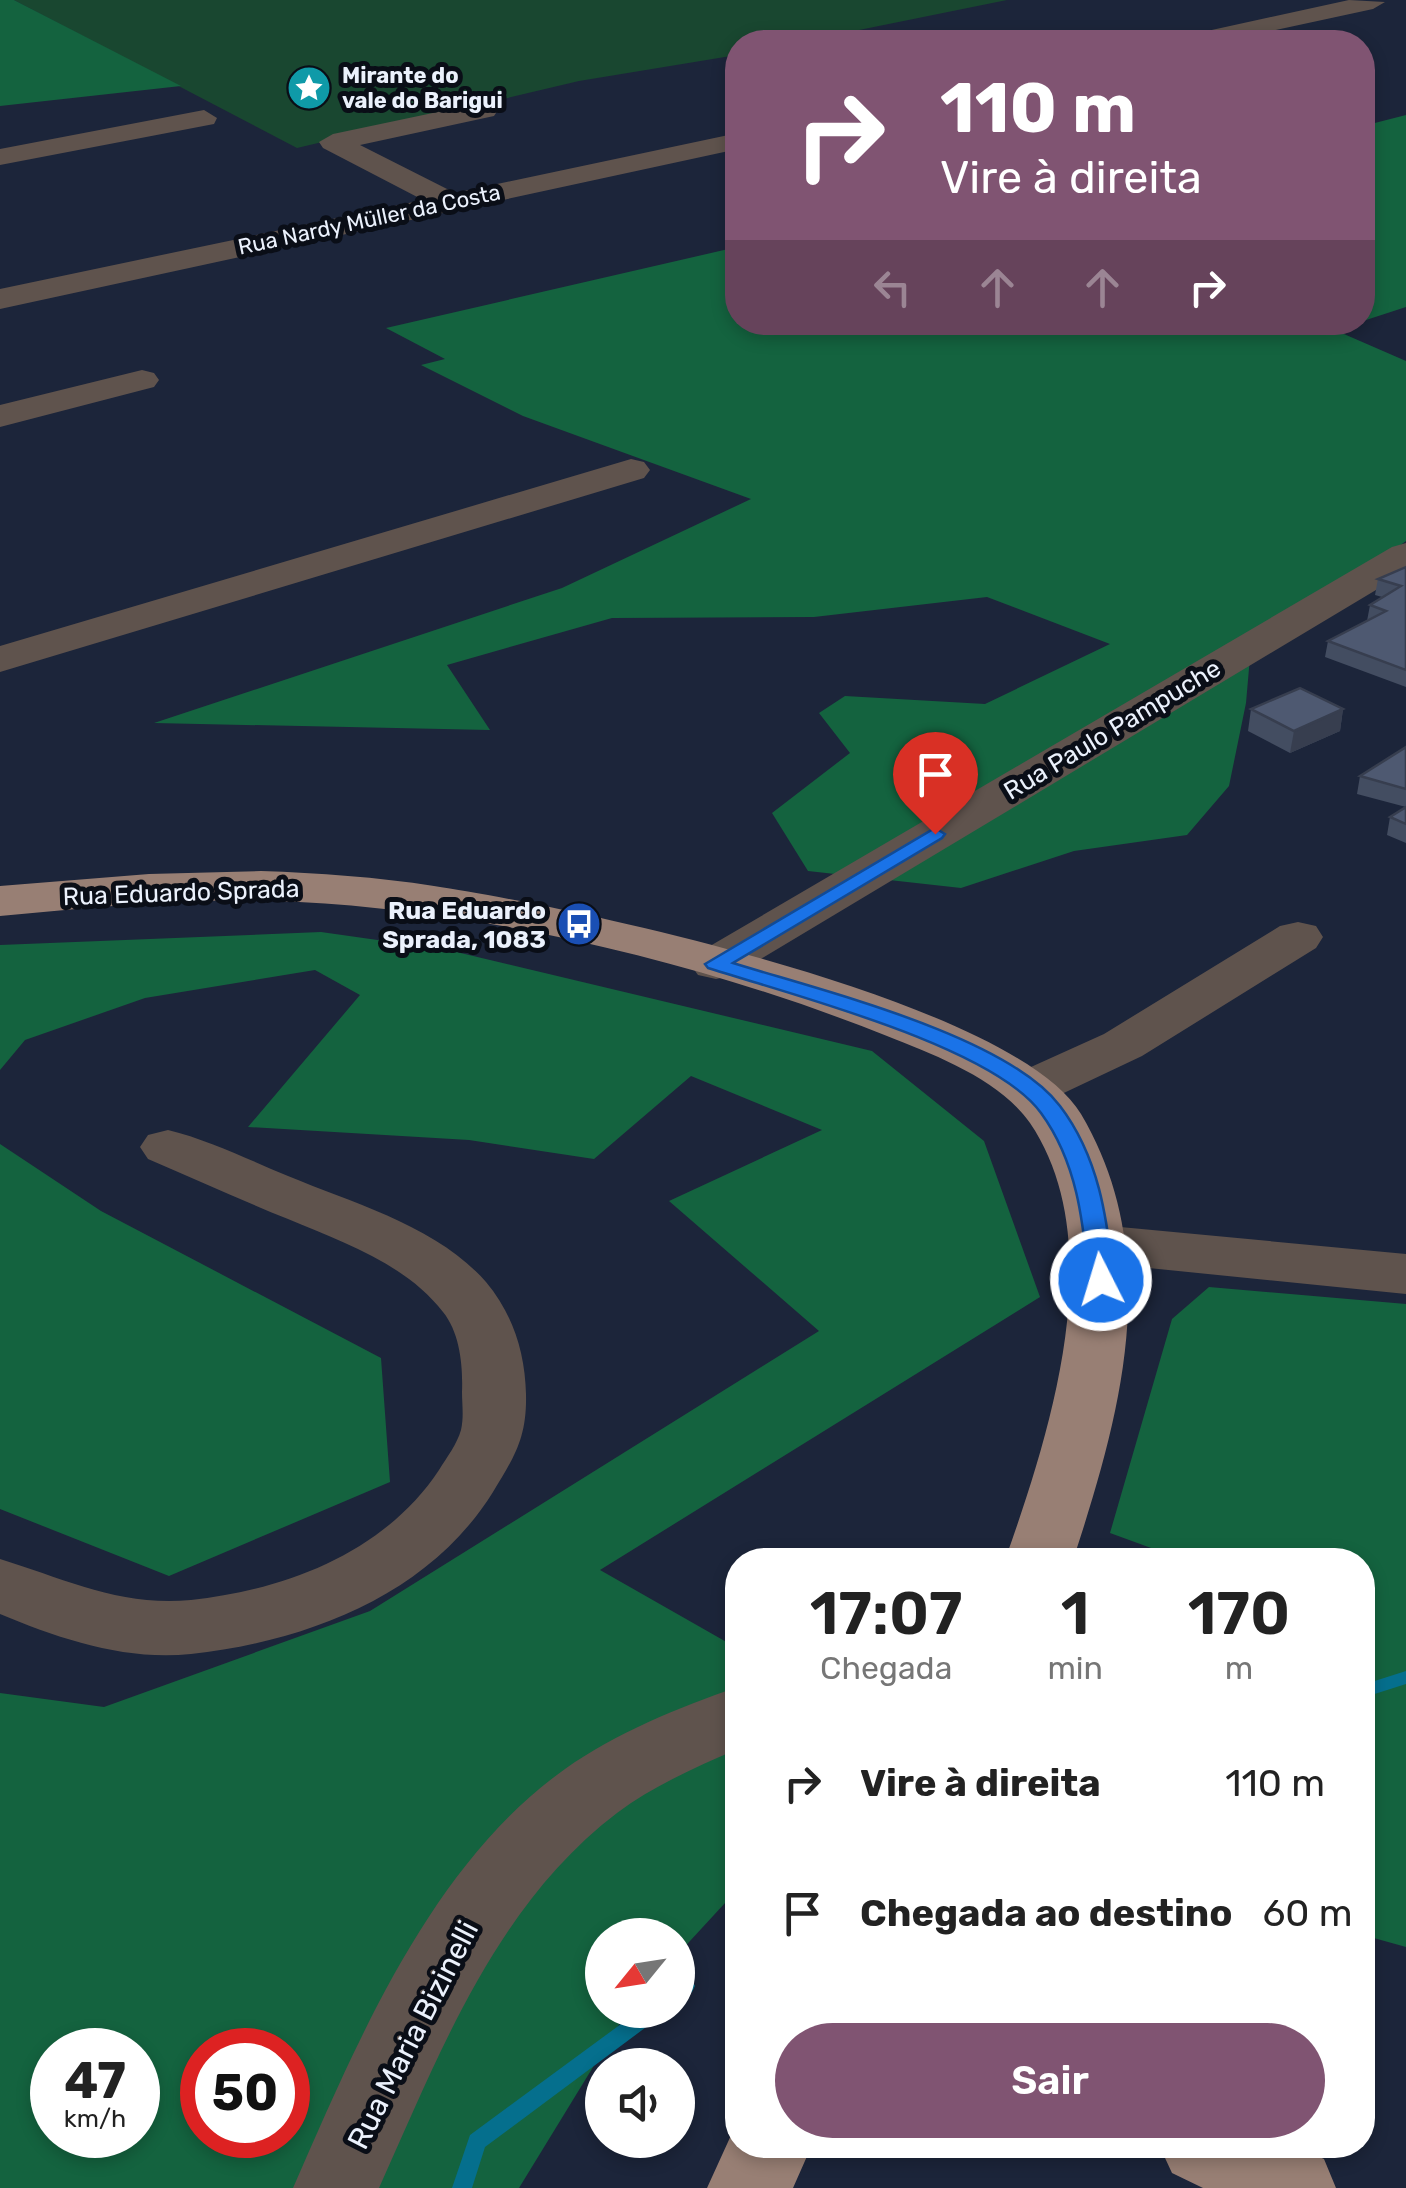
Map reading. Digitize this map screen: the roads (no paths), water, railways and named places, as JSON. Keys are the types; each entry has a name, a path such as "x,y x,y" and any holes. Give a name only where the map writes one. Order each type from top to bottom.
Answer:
{"main road":[{"name":"Rua Eduardo Sprada","path":"0,900 220,886 375,893 525,918 716,964 904,1024 998,1067 1030,1088 1051,1110 1084,1173 1099,1244 1098,1332 1084,1410 1065,1487 1043,1548"},
{"path":"750,2188 764,2158"},
{"path":"1230,2158 1293,2188"}],"street":[{"path":"1257,30 1383,8"},
{"path":"1303,30 1383,8"},
{"path":"450,202 333,142 485,110"},
{"path":"0,156 204,118"},
{"name":"Rua Nardy Müller da Costa","path":"0,299 725,144"},
{"path":"81,281 140,292 725,145"},
{"path":"0,416 142,380"},
{"path":"0,659 631,470"},
{"name":"Rua Paulo Pampuche","path":"716,964 1406,555"},
{"path":"1030,1088 1123,1045 1298,936"},
{"path":"0,1585 50,1608 125,1626 186,1627 276,1613 352,1581 414,1544 460,1496 493,1432 495,1383 487,1339 466,1297 430,1265 388,1240 168,1147"},
{"path":"1099,1244 1406,1274"},
{"name":"Rua Maria Bizinelli","path":"336,2188 468,1919 524,1848 589,1792 725,1723"}],"waterway":[{"path":"1375,1688 1406,1677"},
{"path":"462,2188 477,2141 630,2028"}],"place":[{"name":"Mirante do vale do Barigui","path":"309,88"},
{"name":"Rua Eduardo Sprada, 1083","path":"579,924"}]}
